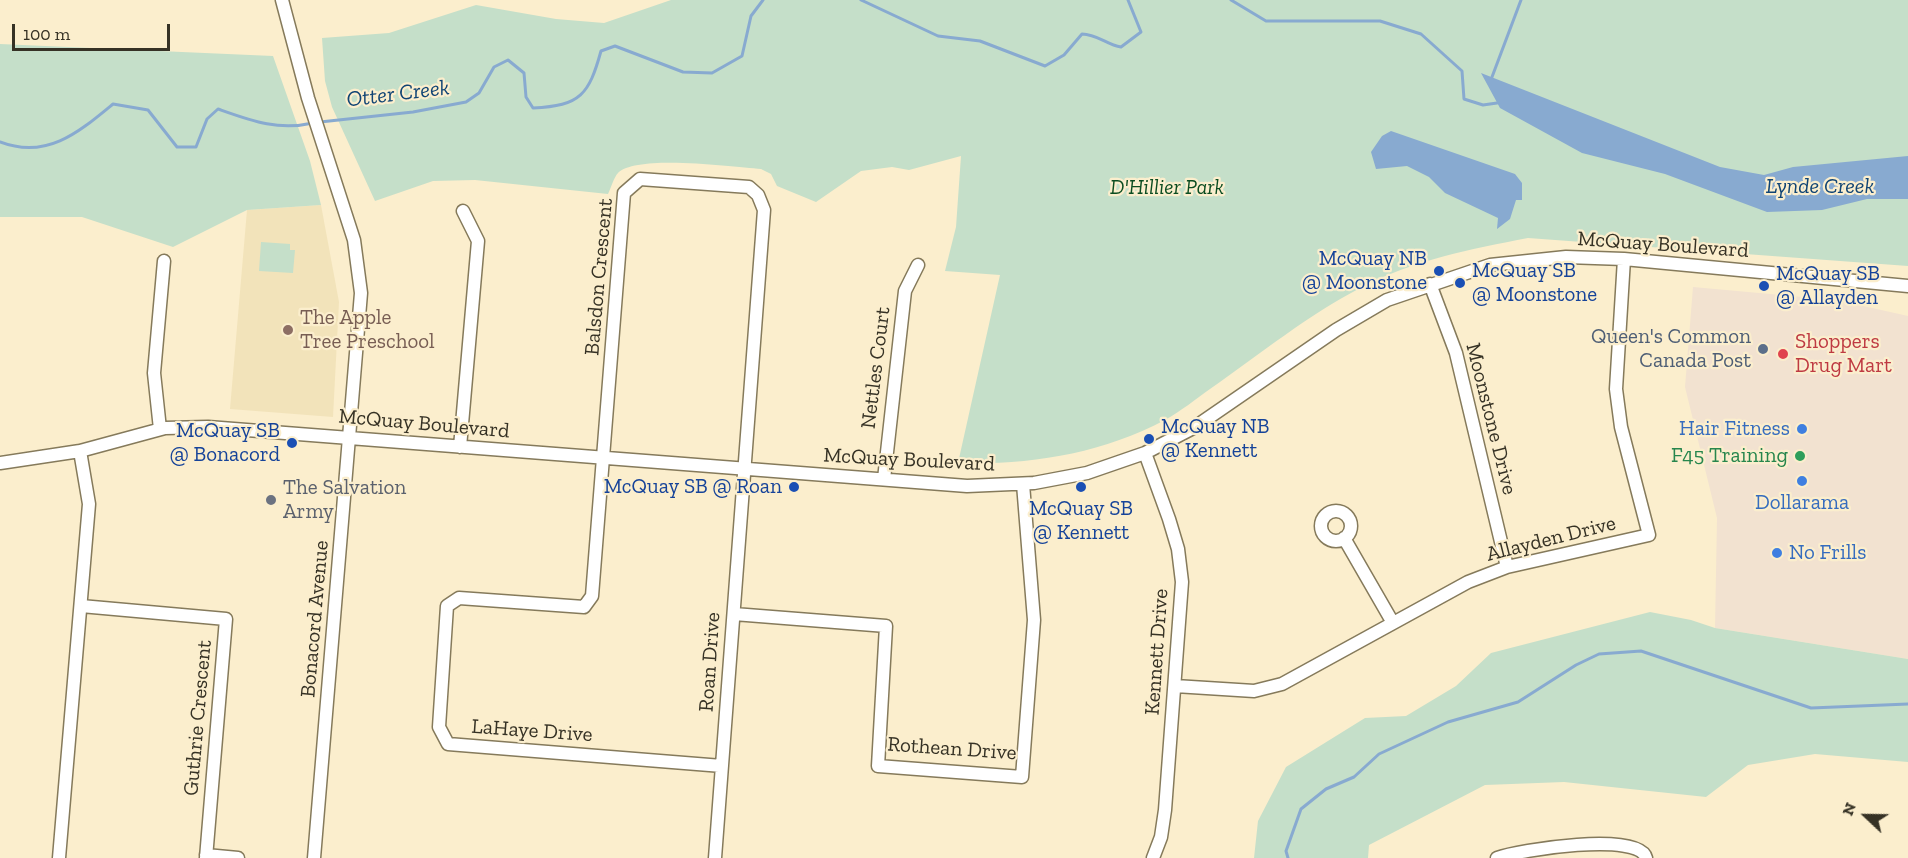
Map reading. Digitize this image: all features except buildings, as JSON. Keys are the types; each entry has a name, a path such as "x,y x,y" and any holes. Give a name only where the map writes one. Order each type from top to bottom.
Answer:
{"street":[{"name":"Bonacord Avenue","path":"282,0 308,98 359,264 360,320 314,858"},
{"name":"Balsdon Crescent","path":"603,458 624,193 640,179 716,184 749,187 758,195 764,210 745,469"},
{"path":"460,447 478,241 463,211"},
{"name":"McQuay Boulevard","path":"0,463 80,451 160,429 208,426 967,486 1023,484 1087,473 1145,453 1195,427 1336,330 1387,300 1490,265 1566,257 1624,259 1908,286"},
{"name":"Allayden Drive","path":"1175,686 1254,691 1282,684 1468,582 1507,567 1649,535 1621,427 1616,389 1624,259"},
{"path":"160,429 154,364 164,261"},
{"name":"Nettles Court","path":"884,479 905,291 918,265"},
{"name":"Moonstone Drive","path":"1430,284 1456,353 1507,567"},
{"path":"59,858 89,504 80,451"},
{"name":"Kennett Drive","path":"1145,453 1178,549 1182,582 1165,810 1161,837 1153,858"},
{"name":"LaHaye Drive","path":"603,458 592,596 585,607 459,598 447,606 438,727 448,744 722,766"},
{"name":"Roan Drive","path":"715,858 745,469"},
{"name":"Rothean Drive","path":"734,614 886,626 878,766 1022,777 1034,620 1023,484"},
{"path":"1344,538 1394,623"},
{"name":"Guthrie Crescent","path":"81,606 226,619 206,857"},
{"path":"1504,857 1570,845 1626,845 1640,850 1646,858"},
{"path":"206,857 238,858"}],"shaded area":[{"name":"The Apple Tree Preschool","path":"321,205 339,302 333,417 230,409 247,210"},
{"path":"1693,287 1836,300 1908,316 1908,659 1715,628 1717,518 1685,387"}],"green space":[{"name":"D'Hillier Park","path":"671,0 1908,0 1908,266 1528,238 1485,246 1422,263 1362,287 1303,322 1177,413 1140,432 1064,455 1012,462 958,463 1000,275 945,271 956,227 961,156 909,170 892,167 861,171 816,202 777,186 771,174 761,169 686,163 644,164 628,167 618,173 608,194 475,180 433,181 375,201 332,107 325,81 322,38 389,33 476,5 556,19 604,23"},
{"path":"0,44 273,56 310,161 321,205 247,210 173,247 82,217 0,217"},
{"path":"261,242 290,244 290,250 295,250 293,273 259,271"},
{"path":"1650,612 1691,620 1715,628 1908,659 1908,762 1815,754 1748,765 1706,797 1564,782 1485,785 1369,845 1368,858 1254,858 1258,821 1286,767 1365,718 1406,716 1456,686 1491,653"}],"water":[{"name":"Lynde Creek","path":"1481,73 1720,167 1764,175 1793,167 1908,156 1908,199 1867,199 1822,210 1767,212 1665,174 1582,153 1500,108"},
{"path":"1391,131 1515,174 1522,183 1522,200 1516,200 1510,219 1497,229 1498,218 1445,193 1429,177 1407,166 1376,169 1371,152 1382,136"}],"waterway":[{"name":"Otter Creek","path":"320,122 413,112 466,102 479,93 494,67 508,60 524,73 526,97 533,108 562,104 580,95 592,78 601,51 615,46 683,72 712,73 742,56 751,16 763,0"},
{"name":"Otter Creek","path":"861,0 938,36 980,41 1045,66 1064,55 1082,34 1121,47 1141,32 1128,0"},
{"name":"Otter Creek","path":"1231,0 1266,21 1380,21 1421,34 1462,71 1464,99 1483,105 1497,103"},
{"name":"Lynde Creek","path":"1492,77 1521,0"},
{"name":"Otter Creek","path":"0,142 17,147 33,148 47,145 75,133 113,104 148,110 177,147 196,147 207,119 218,109 265,124 288,126 313,123"},
{"path":"1288,858 1286,851 1301,809 1326,789 1354,777 1379,754 1448,722 1518,702 1576,665 1599,654 1641,651 1811,708 1908,704"}],"place":[{"name":"McQuay NB @ Moonstone","path":"1439,271"},
{"name":"McQuay SB @ Moonstone","path":"1460,283"},
{"name":"McQuay SB @ Allayden","path":"1764,286"},
{"name":"The Apple Tree Preschool","path":"288,330"},
{"name":"Queen's Common Canada Post","path":"1763,349"},
{"name":"Shoppers Drug Mart","path":"1783,354"},
{"name":"Hair Fitness","path":"1802,429"},
{"name":"McQuay NB @ Kennett","path":"1149,439"},
{"name":"McQuay SB @ Bonacord","path":"292,443"},
{"name":"F45 Training","path":"1800,456"},
{"name":"Dollarama","path":"1802,481"},
{"name":"McQuay SB @ Roan","path":"794,487"},
{"name":"McQuay SB @ Kennett","path":"1081,487"},
{"name":"The Salvation Army","path":"271,500"},
{"name":"No Frills","path":"1777,553"}]}
